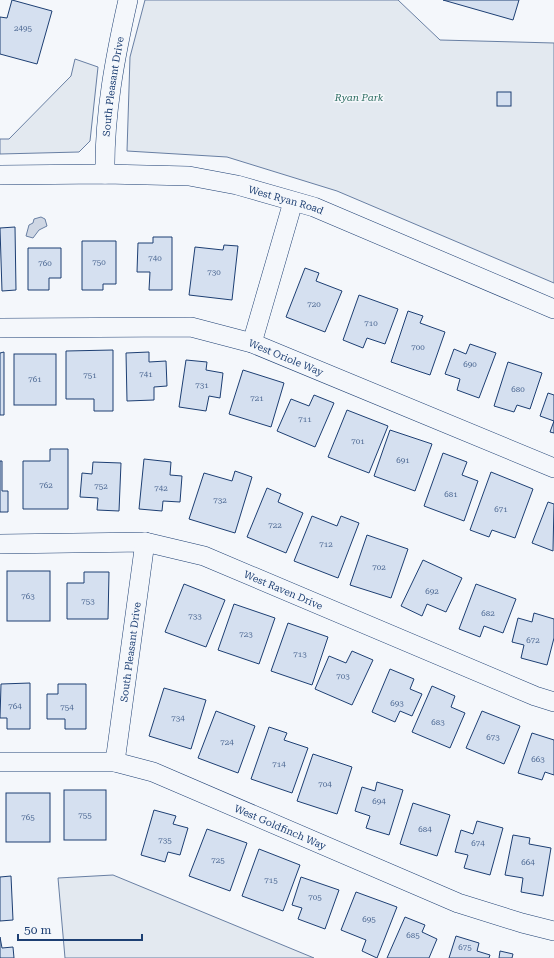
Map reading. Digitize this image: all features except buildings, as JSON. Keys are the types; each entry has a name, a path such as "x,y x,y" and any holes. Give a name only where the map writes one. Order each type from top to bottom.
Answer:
{"street":[{"name":"South Pleasant Drive","path":"105,174 105,150 115,59 128,0"},
{"name":"West Ryan Road","path":"0,175 105,174 189,176 237,185 314,207 554,309"},
{"path":"252,343 293,202"},
{"name":"West Oriole Way","path":"0,328 191,327 252,343 554,468"},
{"name":"South Pleasant Drive","path":"115,762 145,542"},
{"name":"West Raven Drive","path":"0,544 145,542 204,556 534,696 554,702"},
{"name":"West Goldfinch Way","path":"0,762 115,762 153,772 458,903 522,924 554,931"}],"green space":[{"name":"Ryan Park","path":"145,0 398,0 440,40 554,43 554,283 337,191 227,157 127,151 130,57"},
{"path":"75,59 98,67 90,141 79,152 0,154 0,139 9,139 71,76"},
{"path":"113,875 314,958 65,958 58,878"}],"shaded area":[{"path":"41,217 45,219 47,226 39,230 33,238 26,236 29,225 33,223 34,219"}]}
